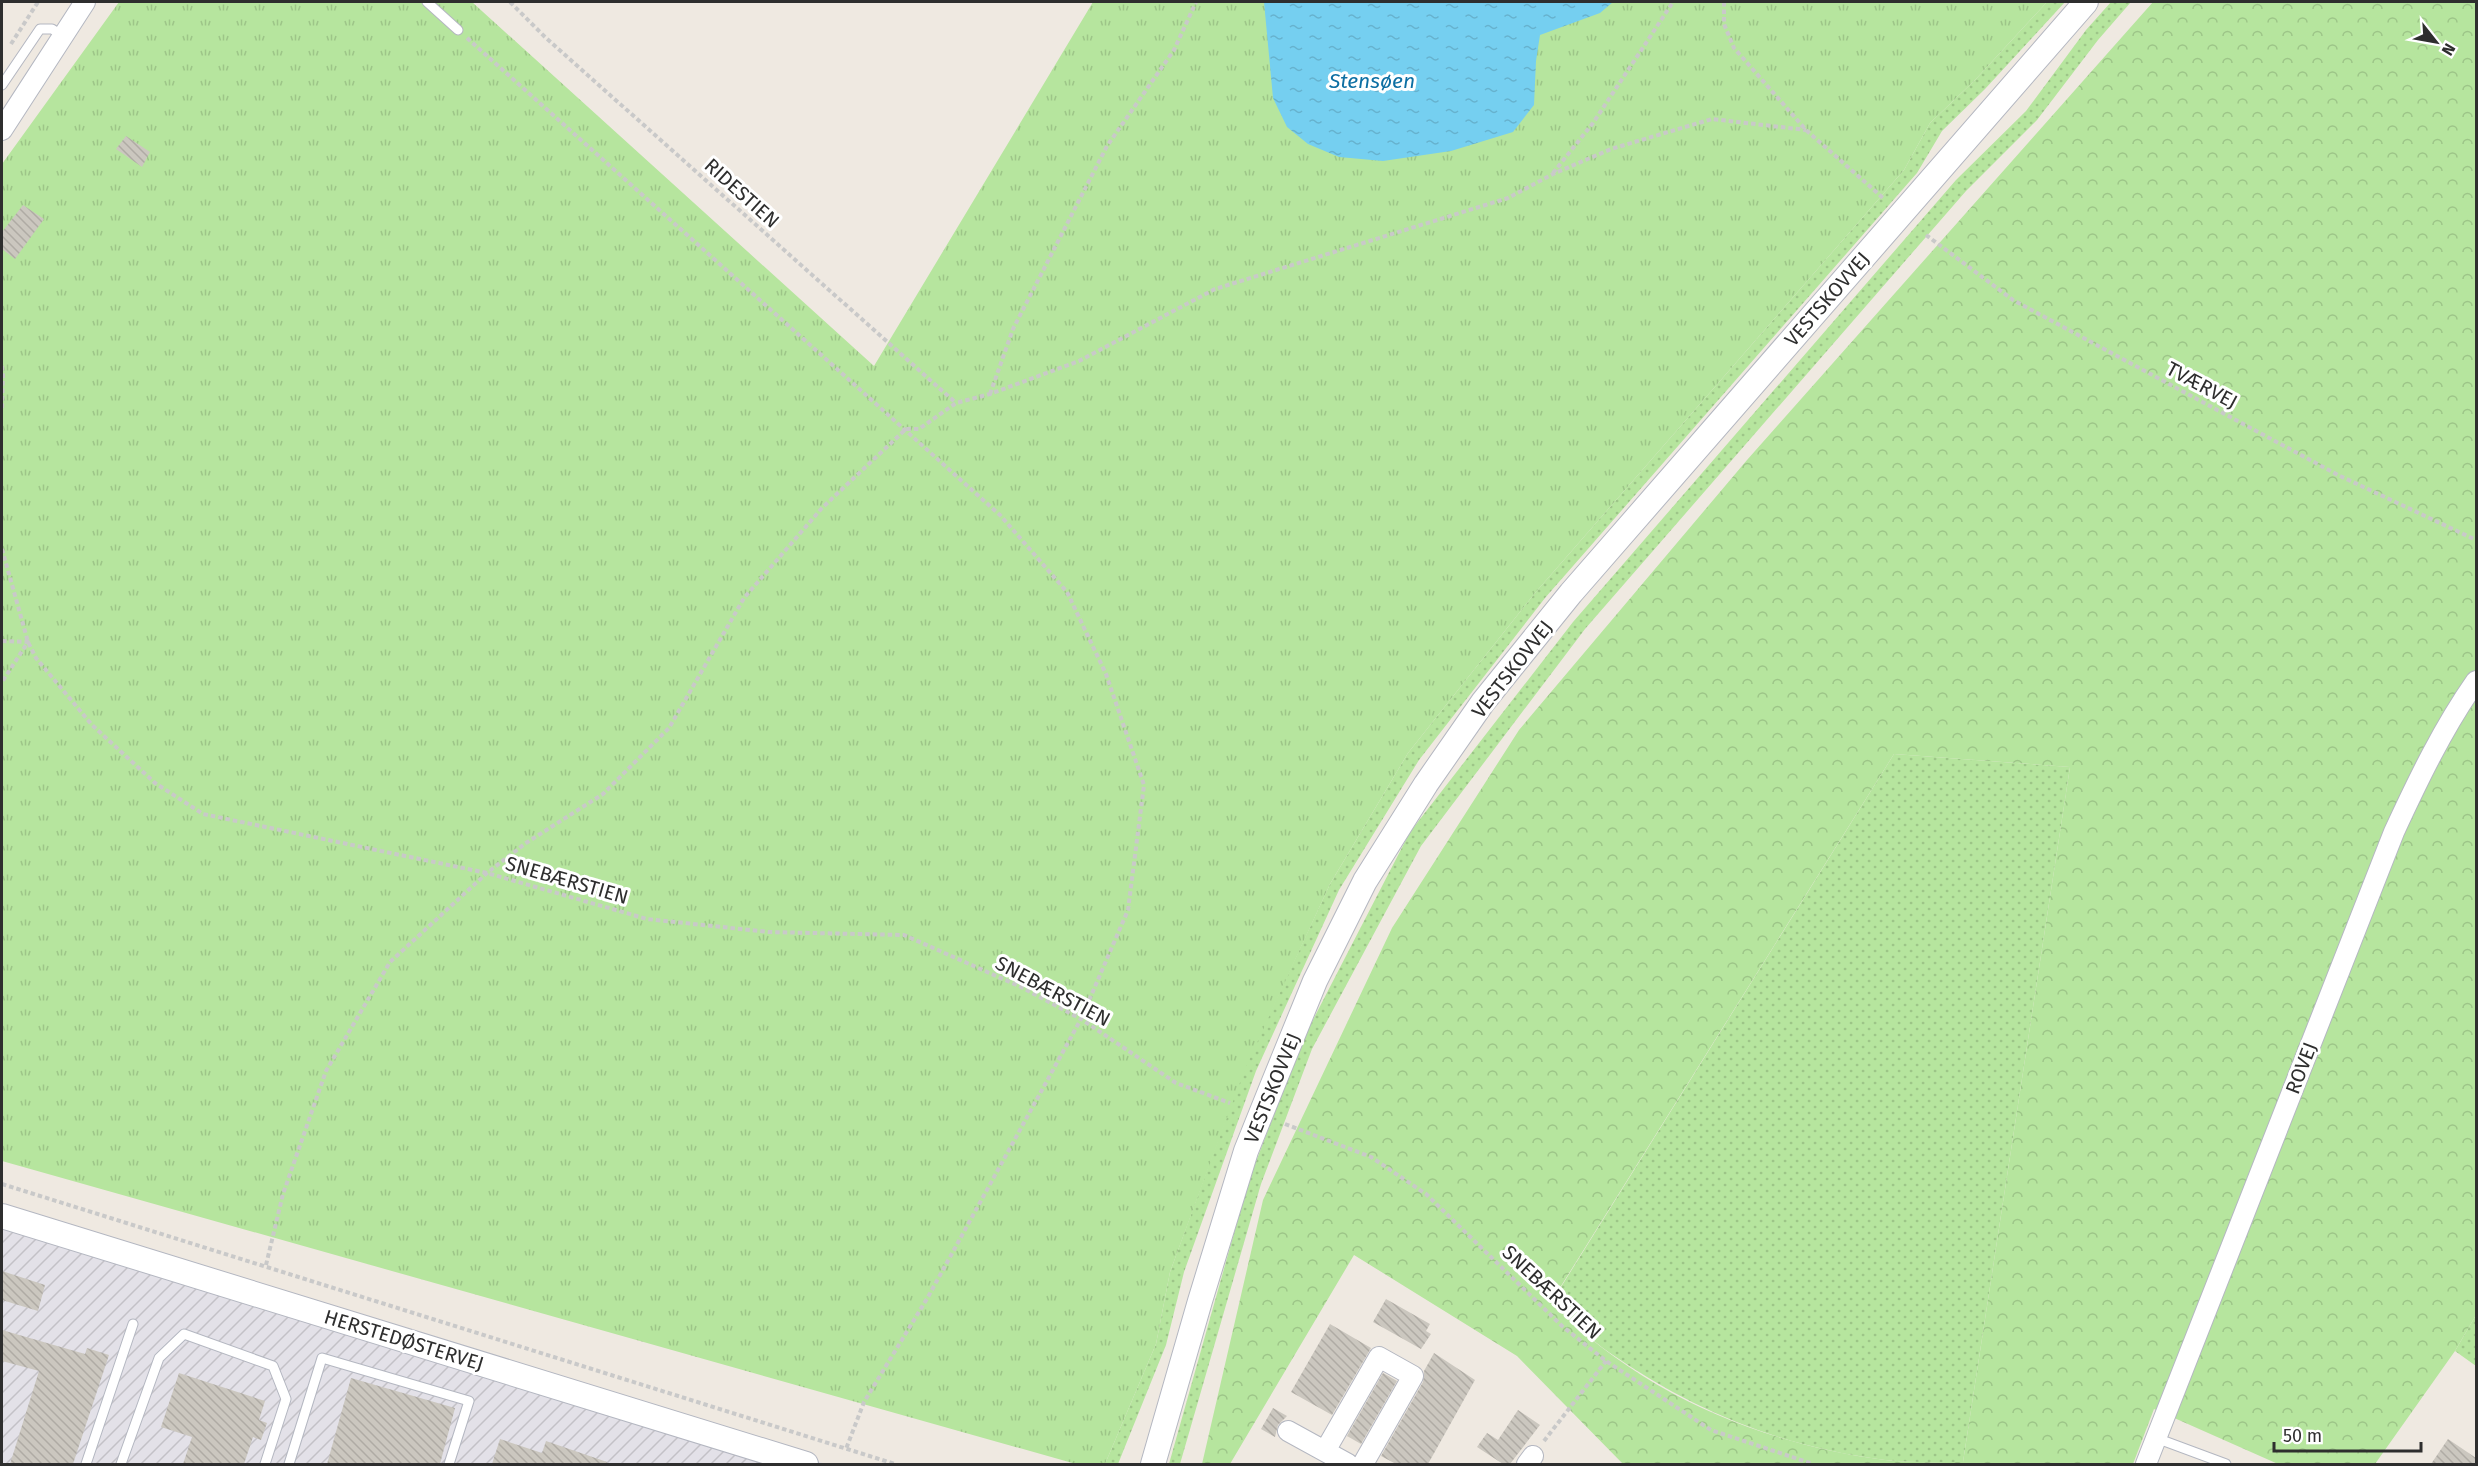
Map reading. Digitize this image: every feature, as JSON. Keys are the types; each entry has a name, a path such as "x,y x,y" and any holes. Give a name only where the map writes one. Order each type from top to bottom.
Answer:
{"street":[{"path":"5,117 85,2"},
{"name":"VESTSKOVVEJ","path":"1153,1464 1200,1301 1254,1132 1315,981 1365,881 1419,794 1483,702 1571,593 2086,2"},
{"name":"ROVEJ","path":"2146,1464 2394,832 2424,766 2476,681"},
{"name":"HERSTEDØSTERVEJ","path":"2,1216 806,1464"},
{"path":"1325,1451 1378,1357 1413,1376 1363,1464"},
{"path":"1288,1431 1348,1464"}],"lane":[{"path":"427,2 458,30"},
{"path":"2,85 40,29 52,28 63,36"},
{"path":"86,1464 133,1324"},
{"path":"122,1464 159,1358 184,1334 273,1366 286,1400 265,1464"},
{"path":"289,1464 322,1358 469,1401 449,1464"},
{"path":"2156,1438 2226,1464"}],"path":[{"path":"8,48 38,2"},
{"name":"RIDESTIEN","path":"510,2 546,38 956,403"},
{"path":"990,394 1013,329 1107,146 1174,50 1196,2"},
{"path":"1553,174 1593,123 1673,2"},
{"path":"1724,2 1724,24 1734,48 1806,130 1883,198"},
{"path":"458,30 1000,515 1067,592 1106,674 1144,785 1128,910 1081,1019 928,1297 864,1402 846,1449"},
{"path":"266,1265 283,1194 326,1071 390,962 488,873 526,843 603,794 669,728 744,598 822,508 906,429 919,429 956,403 990,394 1079,361 1215,289 1508,198 1553,174 1611,149 1712,119 1806,130"},
{"name":"TVÆRVEJ","path":"1926,235 2013,300 2338,475 2476,540"},
{"path":"2,366 2,410"},
{"name":"SNEBÆRSTIEN","path":"2,549 28,642 36,658 92,725 155,783 203,814 488,873 647,919 769,932 904,935 1022,987 1081,1019 1176,1083 1230,1103"},
{"path":"2,641 28,642"},
{"path":"2,682 28,642"},
{"name":"SNEBÆRSTIEN","path":"1285,1124 1371,1157 1426,1194 1563,1326 1606,1361 1711,1430 1813,1464"},
{"path":"2,1184 895,1464"},
{"path":"1530,1460 1606,1361"}],"shaded area":[{"path":"2,1218 826,1464 2,1464"}],"green space":[{"path":"119,2 472,2 874,366 1093,2 2047,2 1975,80 1930,123 1904,170 1535,593 1408,753 1330,884 1245,1069 1170,1272 1156,1344 1105,1464 1076,1464 2,1161 2,164"},
{"path":"2047,2 2065,2 1985,89 1942,131 1917,173 1545,598 1419,760 1339,890 1256,1071 1184,1272 1166,1345 1118,1464 1105,1464 1156,1344 1170,1272 1244,1069 1330,884 1408,753 1535,593 1904,170 1930,123 1975,80"},
{"path":"2111,2 2131,2 2098,40 2037,120 1966,191 1585,629 1421,846 1312,1049 1261,1184 1180,1464 1169,1464 1249,1180 1301,1043 1410,832 1573,622 1956,180 2026,111 2086,30"},
{"path":"2153,2 2476,2 2476,1315 2455,1351 2375,1464 2278,1464 2154,1409 2133,1464 1623,1464 1517,1356 1354,1255 1230,1464 1202,1464 1263,1200 1392,928 1519,730 1747,460","holes":["1894,754 2070,767 1963,1462 1885,1460 1793,1441 1748,1427 1663,1388 1623,1363 1586,1334 1551,1302"]},
{"path":"1894,754 2070,767 1963,1462 1895,1461 1847,1454 1811,1446 1741,1424 1674,1393 1642,1374 1602,1347 1551,1303"},
{"path":"2476,1315 2476,1366 2455,1351"}],"water":[{"name":"Stensøen","path":"1264,2 1613,2 1600,13 1540,35 1534,105 1513,132 1451,151 1383,161 1339,157 1308,144 1287,127 1273,98"}],"building":[{"path":"126,136 150,152 142,167 116,149"},
{"path":"23,205 44,219 15,259 2,249 2,232"},
{"path":"2,1271 45,1285 38,1311 2,1300"},
{"path":"1386,1299 1430,1324 1426,1331 1431,1334 1421,1349 1373,1322"},
{"path":"1330,1324 1371,1348 1332,1415 1291,1392"},
{"path":"2,1330 85,1354 87,1348 109,1355 73,1464 10,1464 39,1371 2,1361"},
{"path":"1434,1353 1475,1380 1428,1464 1396,1464 1381,1456 1423,1382 1424,1371"},
{"path":"179,1373 265,1401 259,1420 267,1423 261,1440 253,1437 244,1464 183,1464 192,1437 161,1427"},
{"path":"1383,1373 1397,1381 1361,1444 1347,1436"},
{"path":"351,1378 455,1408 440,1464 327,1464"},
{"path":"1273,1408 1287,1416 1278,1425 1275,1437 1261,1429"},
{"path":"1518,1410 1540,1425 1510,1464 1503,1464 1477,1447 1487,1433 1498,1440"},
{"path":"500,1439 542,1453 546,1441 607,1462 607,1464 492,1464"},
{"path":"2448,1439 2476,1458 2476,1464 2431,1464"}]}
